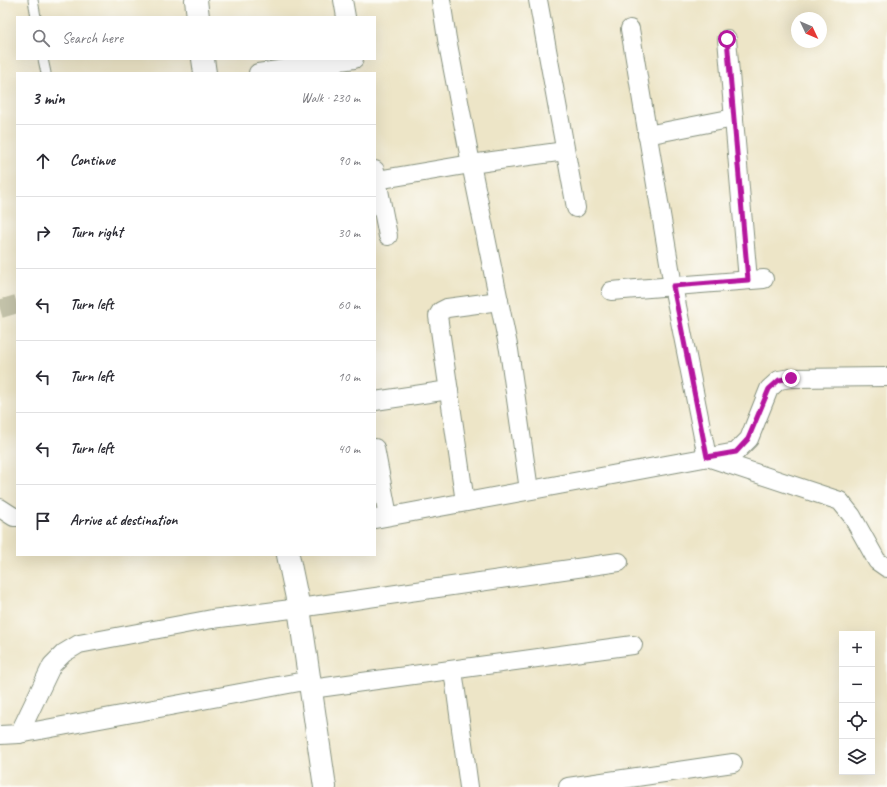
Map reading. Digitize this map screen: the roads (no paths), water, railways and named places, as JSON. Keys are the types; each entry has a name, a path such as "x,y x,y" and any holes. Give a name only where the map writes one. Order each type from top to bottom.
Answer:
{"street":[{"path":"196,0 198,16"},
{"path":"343,0 346,16"},
{"path":"441,0 471,164 509,350 530,490"},
{"path":"538,0 576,208"},
{"path":"630,29 673,286 707,457"},
{"path":"611,291 756,280 734,118 727,39"},
{"path":"203,60 205,72"},
{"path":"265,72 347,60"},
{"path":"354,60 356,72"},
{"path":"647,135 734,118"},
{"path":"388,236 376,174 471,164 565,151"},
{"path":"465,502 438,316 441,311 447,308 499,301"},
{"path":"376,460 381,517 736,452 748,439 769,389 779,380 791,378 887,377"},
{"path":"376,401 449,390"},
{"path":"707,457 840,501 852,516 877,561 887,568"},
{"path":"0,508 16,517"},
{"path":"288,556 299,608 325,787"},
{"path":"19,734 52,665 64,653 78,644 212,620 619,562"},
{"path":"0,735 19,734 310,685 453,670 633,645"},
{"path":"453,670 469,787"},
{"path":"568,787 734,763"}],"lane":[{"path":"33,0 36,16"},
{"path":"43,60 46,72"}],"tunnel":[{"path":"0,309 16,304"}]}
